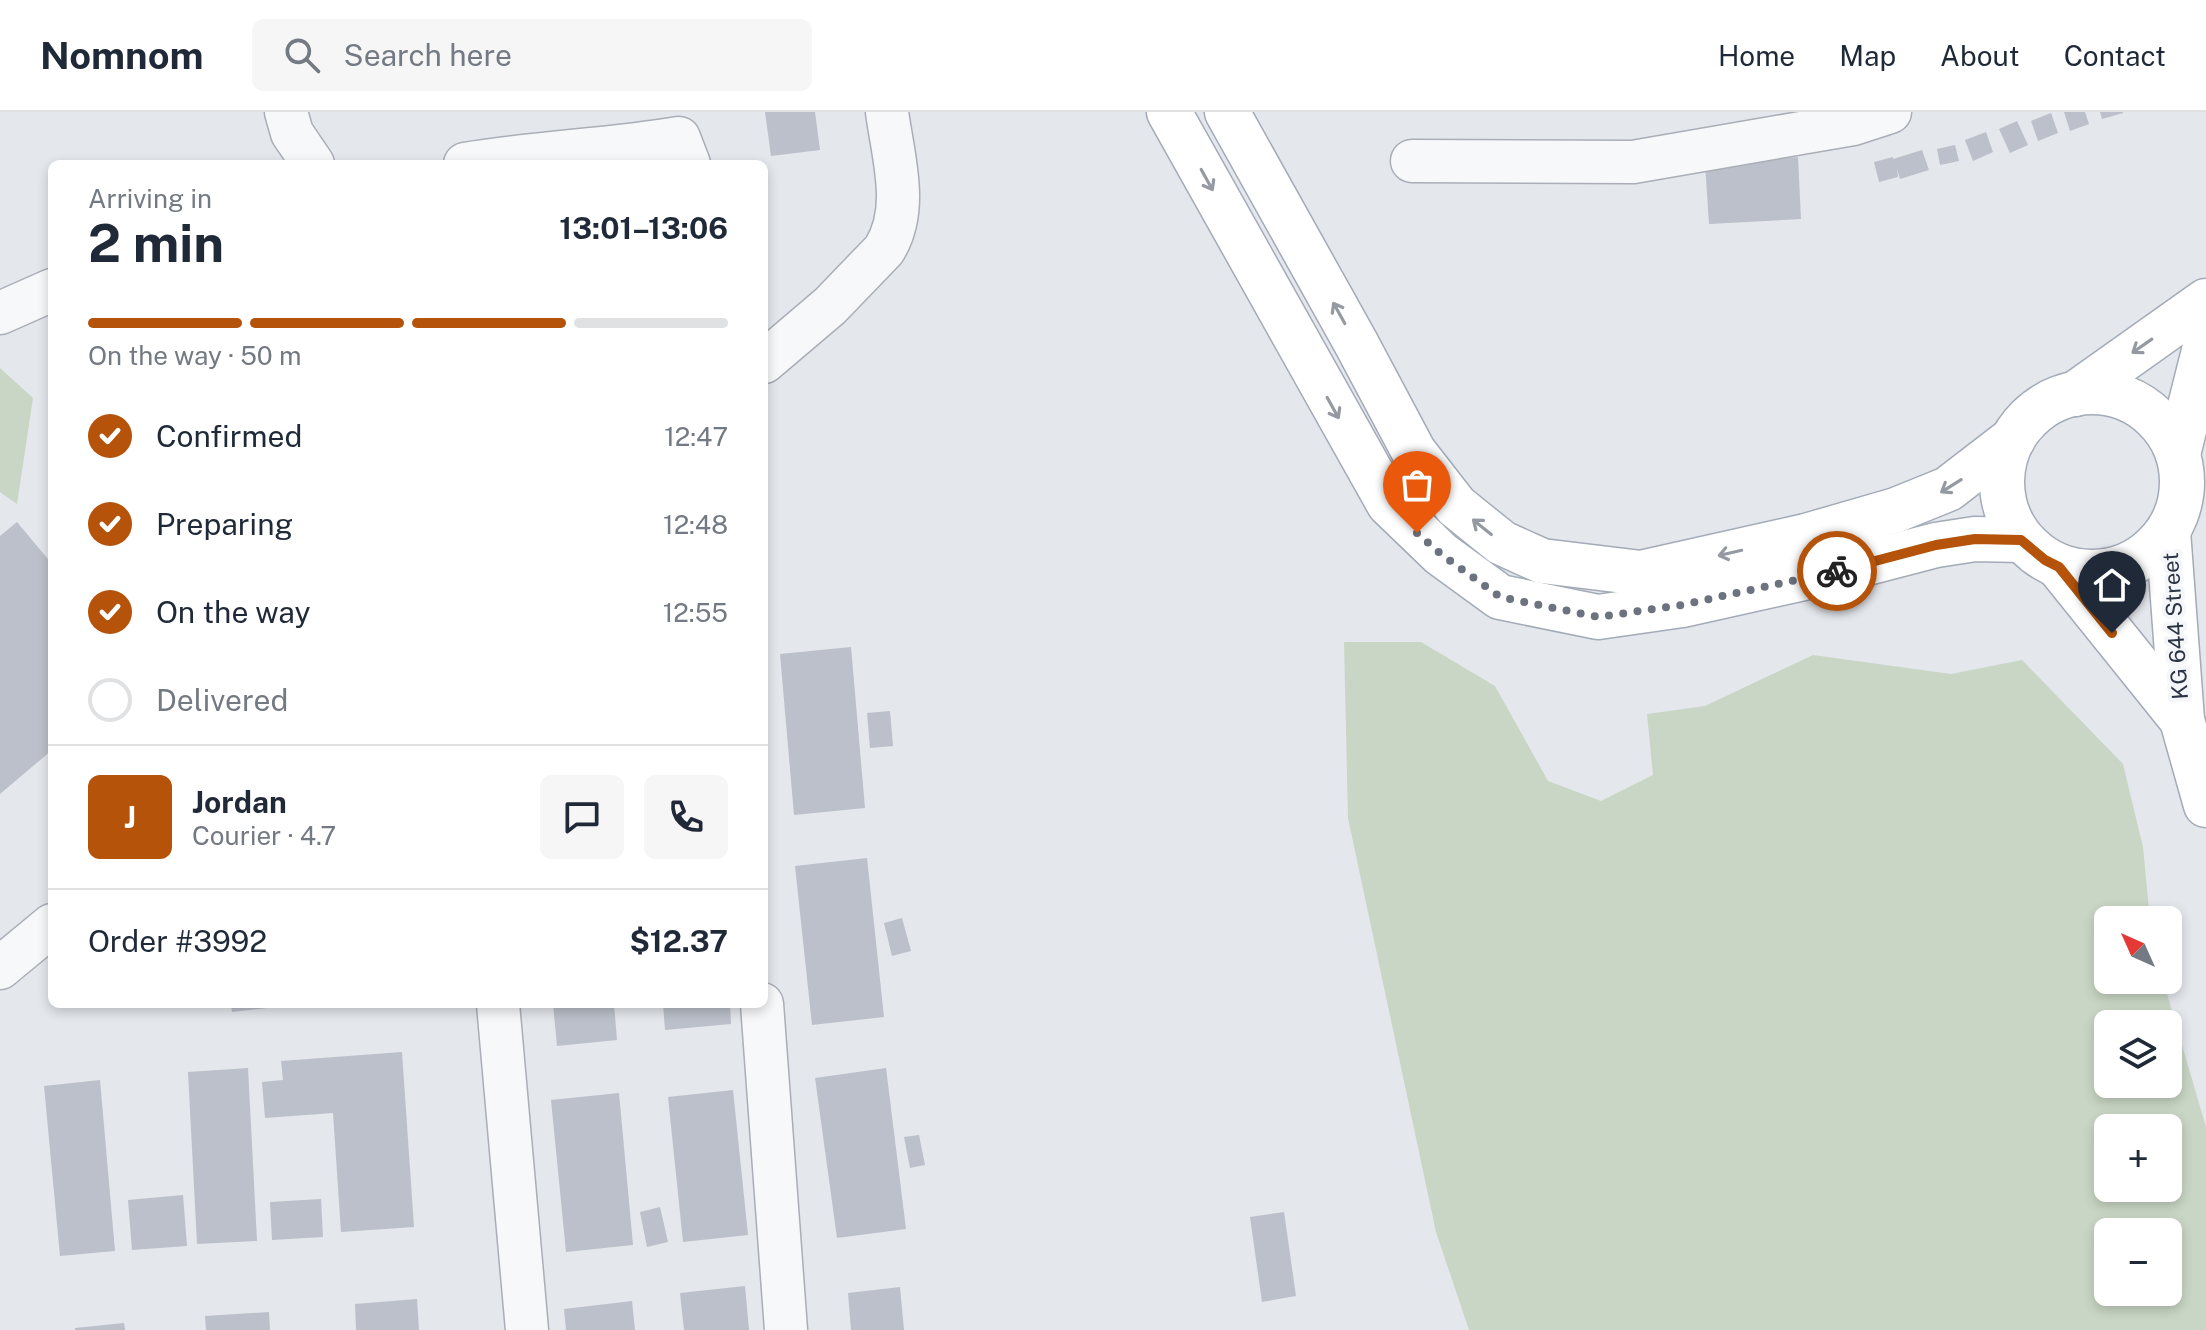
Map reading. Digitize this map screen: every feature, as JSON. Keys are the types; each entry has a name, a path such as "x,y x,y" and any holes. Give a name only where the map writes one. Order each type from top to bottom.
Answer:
{"main road":[{"path":"1169,112 1389,504 1441,554 1500,597 1598,617 1682,605 1936,545 1975,539 2021,540"},
{"path":"1227,112 1414,452 1456,506 1502,543 1542,561 1641,573 1806,536 1896,510 1948,489 2013,439 2039,410 2075,394 2101,393 2126,399 2149,412 2167,431 2178,454 2182,474 2177,513 2168,531 2141,557 2107,571 2083,572 2059,567 2045,560 2021,540 2008,517 2002,491 2004,464 2013,439"},
{"path":"2075,394 2206,301"},
{"path":"2178,454 2206,343"},
{"name":"KG 644 Street","path":"2168,531 2182,720 2206,805"},
{"path":"1527,602 1542,561"},
{"name":"KG 644 Street","path":"2059,567 2182,720"}],"lane":[{"path":"286,112 292,133 310,160"},
{"path":"768,359 830,306 891,240 900,211 887,112"},
{"path":"1412,161 1633,162 1853,124 1890,112"},
{"path":"489,160 642,145 681,138"},
{"path":"0,313 48,292"},
{"path":"0,968 48,928"},
{"path":"498,1008 527,1330"},
{"path":"762,1008 786,1330"}],"green space":[{"path":"0,368 33,398 17,504 0,492"},
{"path":"1344,642 1421,642 1495,686 1548,781 1601,801 1653,775 1647,714 1705,706 1813,655 1951,674 2022,660 2123,764 2143,847 2149,906 2094,906 2094,994 2167,994 2172,1010 2094,1010 2094,1098 2182,1098 2182,1045 2206,1127 2206,1330 1469,1330 1436,1232 1348,818"}],"building":[{"path":"765,112 815,112 820,150 771,156"},
{"path":"2064,112 2085,112 2089,124 2070,131"},
{"path":"2100,112 2123,112 2123,113 2102,119"},
{"path":"2051,113 2058,133 2038,141 2031,121"},
{"path":"2017,121 2028,145 2010,153 1999,129"},
{"path":"1986,132 1993,152 1973,161 1965,140"},
{"path":"1955,145 1959,161 1940,165 1937,149"},
{"path":"1922,150 1929,170 1900,179 1897,169 1898,177 1879,182 1874,162"},
{"path":"1798,157 1801,219 1709,224 1705,163"},
{"path":"17,522 48,559 48,753 0,794 0,536"},
{"path":"851,647 865,808 794,815 780,654"},
{"path":"890,711 893,746 870,748 867,713"},
{"path":"867,858 884,1017 812,1025 795,866"},
{"path":"902,918 911,951 892,956 884,923"},
{"path":"232,1008 267,1008 232,1012"},
{"path":"553,1008 614,1008 617,1040 557,1046"},
{"path":"663,1008 730,1008 731,1024 665,1030"},
{"path":"402,1052 414,1227 341,1232 333,1113 265,1118 262,1082 283,1080 281,1061"},
{"path":"248,1068 257,1241 197,1244 188,1072"},
{"path":"886,1068 906,1229 837,1238 815,1078"},
{"path":"100,1080 115,1251 60,1256 44,1086"},
{"path":"733,1090 748,1235 683,1242 668,1097"},
{"path":"619,1093 633,1245 566,1252 551,1100"},
{"path":"919,1135 925,1165 910,1168 904,1137"},
{"path":"183,1195 187,1246 132,1250 128,1200"},
{"path":"321,1199 323,1237 272,1240 270,1202"},
{"path":"660,1207 668,1242 647,1247 640,1212"},
{"path":"1284,1212 1296,1296 1262,1302 1250,1217"},
{"path":"745,1286 749,1330 684,1330 680,1293"},
{"path":"900,1287 904,1330 851,1330 848,1293"},
{"path":"417,1299 419,1330 356,1330 355,1304"},
{"path":"632,1301 635,1330 566,1330 564,1309"},
{"path":"269,1312 270,1330 206,1330 205,1316"},
{"path":"124,1323 125,1330 75,1330 75,1328"}],"way so far":[{"path":"1417,533 1500,597 1598,617 1682,605 1837,571"}],"route":[{"path":"1837,571 1936,545 1975,539 2021,540 2045,560 2059,567 2112,633"}]}
